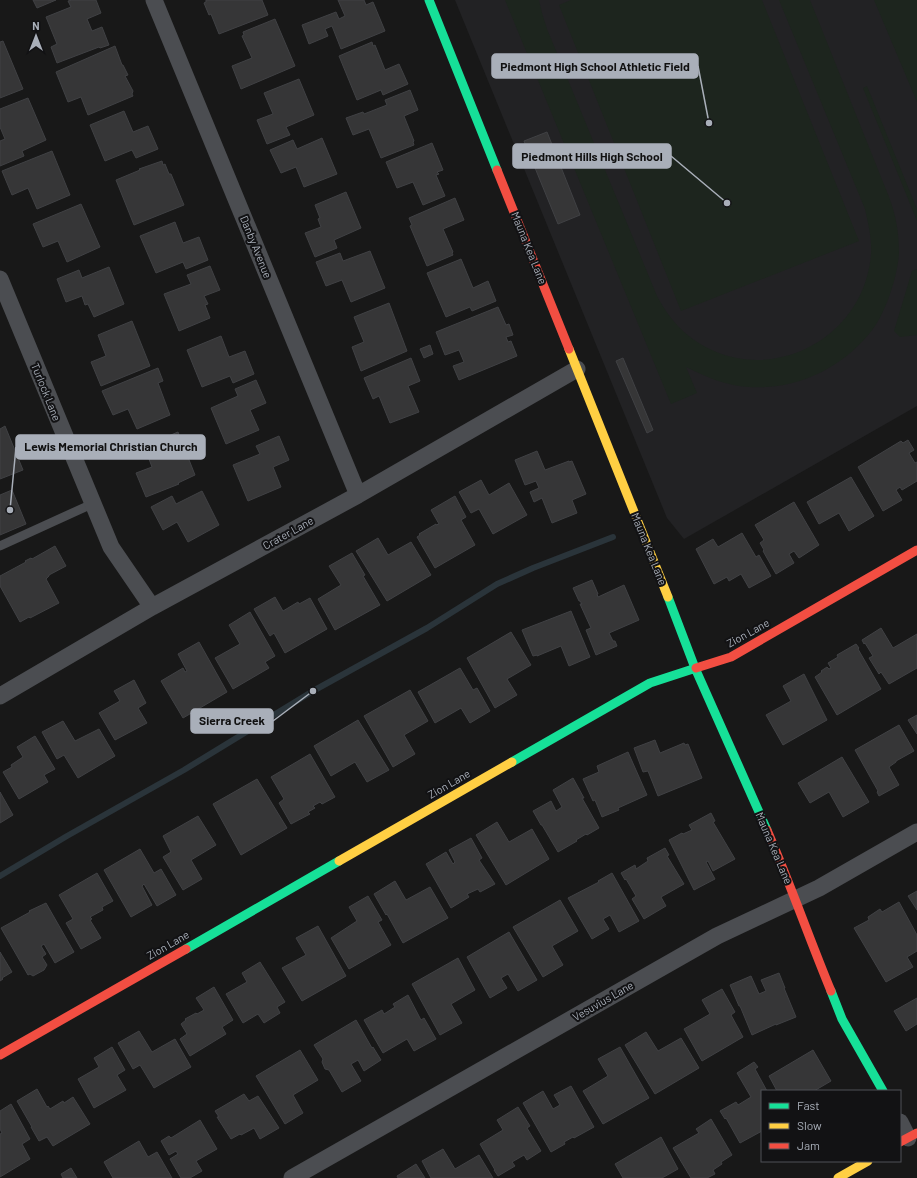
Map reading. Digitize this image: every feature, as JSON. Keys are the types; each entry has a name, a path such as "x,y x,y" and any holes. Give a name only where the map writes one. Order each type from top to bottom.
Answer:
{"street":[{"name":"Danby Avenue","path":"154,0 358,494"},
{"name":"Mauna Kea Lane","path":"429,0 695,668 786,874 842,1019 882,1090"},
{"name":"Turlock Lane","path":"0,279 111,547 152,607"},
{"name":"Crater Lane","path":"0,696 152,607 358,494 577,369"},
{"name":"Zion Lane","path":"0,1055 650,683 731,657 917,550"},
{"name":"Vesuvius Lane","path":"292,1178 717,936 819,888 917,832"},
{"path":"901,1124 908,1138"},
{"path":"838,1178 866,1162"}],"lane":[{"path":"0,546 92,504"}],"shaded area":[{"path":"455,0 917,0 917,406 684,539 667,518"},
{"path":"505,0 539,0 547,29 657,296 665,310 684,332 712,350 742,359 773,359 802,351 827,335 849,314 864,286 871,254 870,236 865,209 779,0 810,0 889,197 894,211 898,231 899,253 893,286 883,312 875,326 857,347 844,358 815,375 783,385 766,387 749,387 724,383 686,367 697,393 671,404"},
{"path":"571,0 762,0 859,241 681,311 559,5"},
{"path":"874,0 917,0 917,102"},
{"path":"867,86 917,209 917,221 863,88"},
{"path":"917,269 917,335 900,337 894,331 912,271"}],"building":[{"path":"33,0 56,0 37,8"},
{"path":"96,0 101,13 87,19 92,31 102,27 109,45 99,47 57,63 51,47 57,44 46,17 71,7 68,1"},
{"path":"206,0 262,0 268,15 219,34 211,14 209,15 204,3"},
{"path":"338,0 364,0 366,5 373,2 385,31 341,49 332,26 325,29 328,36 309,44 302,25 336,12 339,19 345,16"},
{"path":"275,19 295,66 241,89 232,66 252,58 242,36 244,35 243,32"},
{"path":"3,41 23,89 0,98 0,42"},
{"path":"372,42 373,46 375,45 385,70 399,64 408,84 383,95 381,90 357,100 339,56"},
{"path":"115,46 122,65 128,75 125,76 133,91 133,96 88,115 81,97 68,102 56,72"},
{"path":"299,79 314,115 286,127 290,135 267,144 257,120 273,114 264,93"},
{"path":"410,90 418,110 404,116 414,141 414,145 381,158 369,129 353,135 346,118 363,112 364,114 387,105 385,100"},
{"path":"28,98 46,140 22,151 24,156 0,166 0,141 5,139 0,127 0,109"},
{"path":"124,111 133,132 148,126 158,149 136,158 132,150 105,161 90,125"},
{"path":"547,132 580,215 558,224 524,141"},
{"path":"322,138 337,174 304,187 296,167 281,173 270,150 293,140 297,149"},
{"path":"432,143 443,170 437,172 439,174 436,175 445,196 423,205 413,182 397,188 386,162"},
{"path":"52,151 70,195 37,209 28,188 12,195 2,171"},
{"path":"162,161 163,165 165,164 169,174 171,174 184,205 134,225 116,180 140,170 139,169"},
{"path":"346,192 361,228 334,240 337,248 315,257 305,233 321,227 318,219 320,218 315,205"},
{"path":"455,198 464,220 443,229 453,255 427,266 410,226 412,225 409,218"},
{"path":"81,204 100,247 67,262 58,241 43,247 33,224"},
{"path":"175,222 183,243 199,237 208,260 186,269 183,262 156,273 140,236"},
{"path":"370,251 385,288 351,302 342,280 326,286 316,262 340,253 343,261"},
{"path":"461,259 473,288 488,281 496,301 472,311 470,307 446,317 427,273"},
{"path":"210,266 220,290 204,296 208,304 205,305 210,318 179,331 164,294 191,284 187,275"},
{"path":"109,267 124,304 94,317 88,304 85,305 82,296 66,302 57,279 79,270 82,278"},
{"path":"389,303 407,351 361,371 352,347 364,342 354,317"},
{"path":"498,307 506,325 509,324 513,335 506,337 508,342 511,341 517,356 459,380 453,366 464,362 459,350 445,355 436,332"},
{"path":"132,321 150,366 101,386 91,362 106,356 98,335"},
{"path":"221,336 229,357 245,351 254,374 233,383 230,376 202,387 187,350"},
{"path":"430,345 433,354 424,358 420,349"},
{"path":"411,358 420,381 408,386 419,412 390,423 379,396 373,399 364,378"},
{"path":"623,358 653,430 647,433 616,361"},
{"path":"158,368 163,381 158,383 170,415 137,429 128,409 113,415 102,391"},
{"path":"256,380 266,403 250,410 259,430 226,444 211,408 238,396 235,389"},
{"path":"5,426 23,470 0,479 0,429"},
{"path":"178,432 195,475 178,483 179,484 146,497 136,473 152,467 149,459 152,458 147,445"},
{"path":"279,436 289,460 273,467 281,487 248,501 233,465 260,454 256,446"},
{"path":"908,440 914,450 909,453 915,463 917,462 917,481 902,490 900,487 896,490 902,500 883,511 858,467 901,441 903,443"},
{"path":"537,451 545,470 572,461 586,494 572,500 577,513 552,523 542,498 534,502 530,492 539,488 536,481 525,485 515,460"},
{"path":"851,477 874,516 849,531 839,513 819,524 807,502"},
{"path":"481,480 489,495 509,483 527,515 493,534 479,509 471,513 459,492"},
{"path":"12,490 26,524 0,535 0,495"},
{"path":"202,491 219,525 188,542 177,522 163,530 151,507 172,496 176,504"},
{"path":"455,496 466,517 461,520 475,545 435,568 417,537 420,535 419,534 436,524 439,524 431,510"},
{"path":"794,502 819,545 799,558 794,551 789,554 794,563 776,574 763,551 764,550 760,543 764,540 755,525"},
{"path":"742,533 756,557 759,555 771,576 749,588 741,574 729,581 727,577 714,584 696,549 713,539 718,547"},
{"path":"378,538 388,555 411,542 431,575 387,601 356,551"},
{"path":"55,546 66,566 49,575 46,579 59,603 20,622 0,586 0,576"},
{"path":"352,553 365,575 363,576 380,605 335,630 318,599 341,585 329,566"},
{"path":"592,580 598,597 624,585 639,620 609,633 617,646 596,655 586,630 591,628 580,604 582,604 573,588"},
{"path":"275,597 283,611 298,602 299,604 310,598 327,629 285,653 274,633 270,636 254,609"},
{"path":"571,611 590,657 569,666 561,646 537,656 533,656 522,630"},
{"path":"250,612 275,656 265,662 269,668 233,689 215,658 240,644 229,625"},
{"path":"881,628 893,648 917,634 917,668 889,684 881,672 879,674 869,658 873,656 862,640"},
{"path":"511,632 531,665 507,679 517,695 495,708 467,658"},
{"path":"199,642 227,692 183,718 161,681 183,668 185,672 187,671 178,654"},
{"path":"856,644 881,689 837,715 815,677 827,667 829,669 831,668 828,663 838,657 837,655"},
{"path":"460,668 473,690 477,688 490,711 470,723 461,708 435,723 418,692"},
{"path":"804,674 827,720 783,745 766,715 791,701 783,686"},
{"path":"134,680 146,703 138,708 147,723 115,740 99,713 120,701 114,691"},
{"path":"410,690 428,721 404,735 415,754 393,767 364,716"},
{"path":"917,715 917,734 908,720"},
{"path":"358,720 389,770 367,782 355,762 331,776 314,746"},
{"path":"63,721 75,741 99,729 115,756 78,778 64,755 57,759 42,732"},
{"path":"899,725 914,751 896,761 889,767 899,785 879,796 878,791 855,750"},
{"path":"35,736 55,769 44,775 48,782 19,799 3,772 12,767 11,765 23,757 17,747"},
{"path":"655,740 660,753 684,743 685,745 688,744 702,778 658,796 648,771 643,772 634,748"},
{"path":"628,752 647,795 602,817 595,800 593,801 583,779 599,772 597,766"},
{"path":"310,754 335,797 322,804 320,802 313,806 315,808 308,812 310,814 291,824 279,803 284,799 271,777"},
{"path":"842,757 869,802 843,817 829,792 810,803 798,783"},
{"path":"573,778 584,798 582,798 599,828 587,835 586,834 558,852 533,811 551,801 556,811 562,807 553,790"},
{"path":"257,779 287,828 241,855 213,804"},
{"path":"0,792 13,815 0,823"},
{"path":"711,813 715,821 713,822 735,859 713,871 708,861 706,862 715,879 694,890 669,840 682,833 683,834 692,830 689,825"},
{"path":"198,816 216,845 191,860 202,879 183,890 163,857 171,852 163,836"},
{"path":"497,822 509,842 532,829 549,859 506,885 476,835"},
{"path":"471,838 482,858 479,860 495,884 480,892 478,889 467,894 469,897 451,908 426,864 446,852 453,864 455,862 449,850"},
{"path":"665,848 669,855 667,856 684,884 661,897 666,906 644,919 632,899 636,896 621,873 635,865 636,869 648,861 647,858"},
{"path":"140,849 154,873 161,869 176,895 157,906 144,884 142,886 152,905 131,917 104,870"},
{"path":"97,873 113,901 102,907 103,910 90,917 92,919 90,920 101,938 81,949 66,923 73,919 59,895"},
{"path":"612,873 639,921 619,932 610,915 603,919 609,929 592,939 568,898 599,882 598,881"},
{"path":"395,881 406,900 430,887 448,918 403,943 374,894"},
{"path":"917,891 917,910 908,896"},
{"path":"368,896 382,920 378,922 391,945 349,969 331,938 357,921 349,907"},
{"path":"560,900 578,931 552,946 563,965 543,977 513,927"},
{"path":"899,902 917,935 917,951 907,957 913,967 886,982 854,928 869,920 868,917 880,909 882,912"},
{"path":"46,903 74,952 55,963 44,944 41,946 46,954 42,957 47,965 44,970 33,976 30,974 28,975 1,928 30,912 29,911"},
{"path":"318,926 346,976 302,1001 282,968 306,955 296,938"},
{"path":"509,932 537,980 518,991 508,974 501,978 507,988 490,998 467,957"},
{"path":"0,952 12,972 0,981"},
{"path":"458,958 475,990 451,1004 462,1023 440,1035 412,984"},
{"path":"260,962 285,1002 277,1007 280,1013 264,1023 258,1014 243,1023 226,994 247,982 242,973"},
{"path":"779,973 796,1017 752,1035 730,985 751,976 759,994 766,991 761,980"},
{"path":"214,987 233,1020 222,1027 226,1034 190,1056 180,1039 187,1034 181,1024 186,1020 185,1019 204,1010 196,998"},
{"path":"722,989 735,1012 731,1015 743,1037 702,1061 684,1029 710,1014 702,1000"},
{"path":"408,995 421,1020 424,1018 436,1039 414,1051 407,1039 383,1053 364,1020 382,1010 384,1014 395,1007 393,1004"},
{"path":"917,998 917,1024 906,1031 894,1011"},
{"path":"356,1020 372,1048 373,1047 381,1060 364,1071 358,1060 351,1064 361,1081 342,1092 329,1070 325,1069 322,1062 323,1059 314,1045"},
{"path":"139,1031 152,1052 175,1039 191,1067 154,1088 140,1065 133,1069 118,1043"},
{"path":"646,1032 658,1051 681,1038 699,1068 655,1094 625,1045"},
{"path":"112,1047 125,1070 117,1075 126,1090 94,1108 78,1079 99,1067 94,1058"},
{"path":"620,1047 649,1098 603,1124 583,1091 608,1076 598,1059"},
{"path":"300,1050 318,1080 293,1095 303,1113 285,1124 256,1076"},
{"path":"813,1050 831,1081 816,1090 776,1090 769,1076"},
{"path":"754,1062 758,1067 755,1069 766,1090 761,1090 761,1132 740,1143 726,1118 725,1119 720,1111 736,1102 738,1105 751,1097 737,1073"},
{"path":"571,1086 594,1127 564,1142 565,1144 551,1152 523,1103 543,1091 553,1109 560,1105 554,1095"},
{"path":"37,1089 47,1107 48,1106 50,1109 73,1097 90,1124 53,1146 47,1137 39,1141 17,1101"},
{"path":"244,1094 249,1101 258,1096 279,1128 260,1139 254,1128 231,1139 217,1117 219,1117 215,1111"},
{"path":"11,1104 30,1139 22,1144 30,1159 0,1177 0,1134 2,1133 0,1129 0,1111"},
{"path":"518,1107 530,1126 527,1128 541,1151 527,1160 524,1155 512,1162 515,1166 498,1176 480,1144 503,1130 497,1120"},
{"path":"711,1119 732,1155 721,1162 722,1164 713,1170 715,1174 707,1178 691,1178 673,1148 699,1133 696,1129"},
{"path":"200,1120 217,1149 196,1161 202,1171 190,1178 181,1178 170,1159 178,1154 176,1151 169,1155 161,1141 169,1136 171,1138"},
{"path":"661,1137 678,1169 662,1178 623,1178 615,1164"},
{"path":"139,1141 148,1157 157,1152 172,1178 113,1178 104,1162"},
{"path":"443,1149 455,1169 479,1155 493,1178 431,1178 422,1161"},
{"path":"416,1164 425,1178 398,1178 397,1176"},
{"path":"71,1168 77,1178 63,1178 61,1174"}],"waterway":[{"path":"0,876 67,836 184,770 313,691 427,628 497,584 533,568 613,537"}],"traffic: fast":[{"path":"429,0 497,170"},
{"path":"668,597 695,668 767,830"},
{"path":"512,762 650,683 696,668"},
{"path":"186,949 339,861"},
{"path":"831,991 842,1019 882,1090"}],"traffic: slow":[{"path":"569,349 668,597"},
{"path":"339,861 512,762"},
{"path":"838,1178 866,1162"}],"traffic: jam":[{"path":"497,170 569,349"},
{"path":"696,668 731,657 917,550"},
{"path":"767,830 831,991"},
{"path":"0,1055 186,949"},
{"path":"901,1141 917,1133"}],"place":[{"name":"Piedmont High School Athletic Field","path":"709,123"},
{"name":"Piedmont Hills High School","path":"727,203"},
{"name":"Lewis Memorial Christian Church","path":"10,510"},
{"name":"Sierra Creek","path":"313,691"}]}
